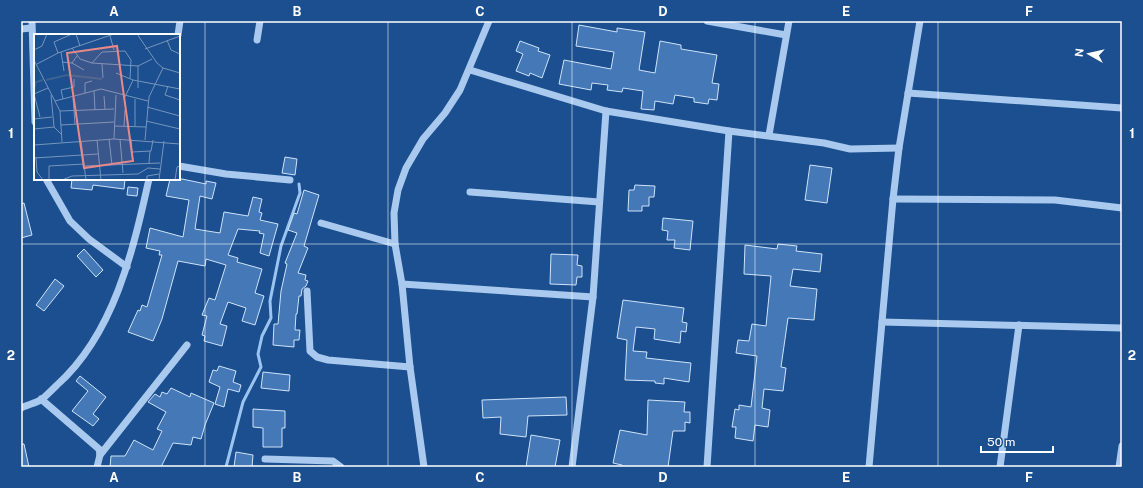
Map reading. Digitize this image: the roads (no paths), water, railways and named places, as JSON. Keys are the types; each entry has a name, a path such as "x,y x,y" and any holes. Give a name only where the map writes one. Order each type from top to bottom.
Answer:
{"street":[{"path":"178,34 180,21"},
{"path":"257,40 260,21"},
{"path":"424,467 410,367 402,284 395,244 394,213 398,190 406,168 423,139 445,113 460,90 470,70 489,21"},
{"path":"707,21 786,35"},
{"path":"769,135 789,21"},
{"path":"869,467 893,199 899,148 920,21"},
{"path":"21,29 32,24 34,89"},
{"path":"470,70 606,111 729,131 824,143 850,149 899,148"},
{"path":"908,93 1122,108"},
{"path":"572,467 593,297 606,111"},
{"path":"707,467 729,131"},
{"path":"180,166 226,174 290,180"},
{"path":"47,180 70,221 89,239 127,267"},
{"path":"21,408 41,399 74,370 92,343 110,309 127,267 149,180"},
{"path":"470,192 599,202"},
{"path":"893,199 1056,200 1122,208"},
{"path":"320,223 395,244"},
{"path":"402,284 593,297"},
{"path":"307,291 310,351 317,357 328,360 410,367"},
{"path":"882,322 1122,328"},
{"path":"1000,467 1019,326"},
{"path":"97,467 100,455 187,345"},
{"path":"41,399 98,449 100,455"},
{"path":"1119,467 1122,446"},
{"path":"265,459 333,461 341,467"}],"waterway":[{"path":"226,467 243,402 261,367 258,354 262,336 271,318 270,301 281,246 300,193 299,184"}]}
